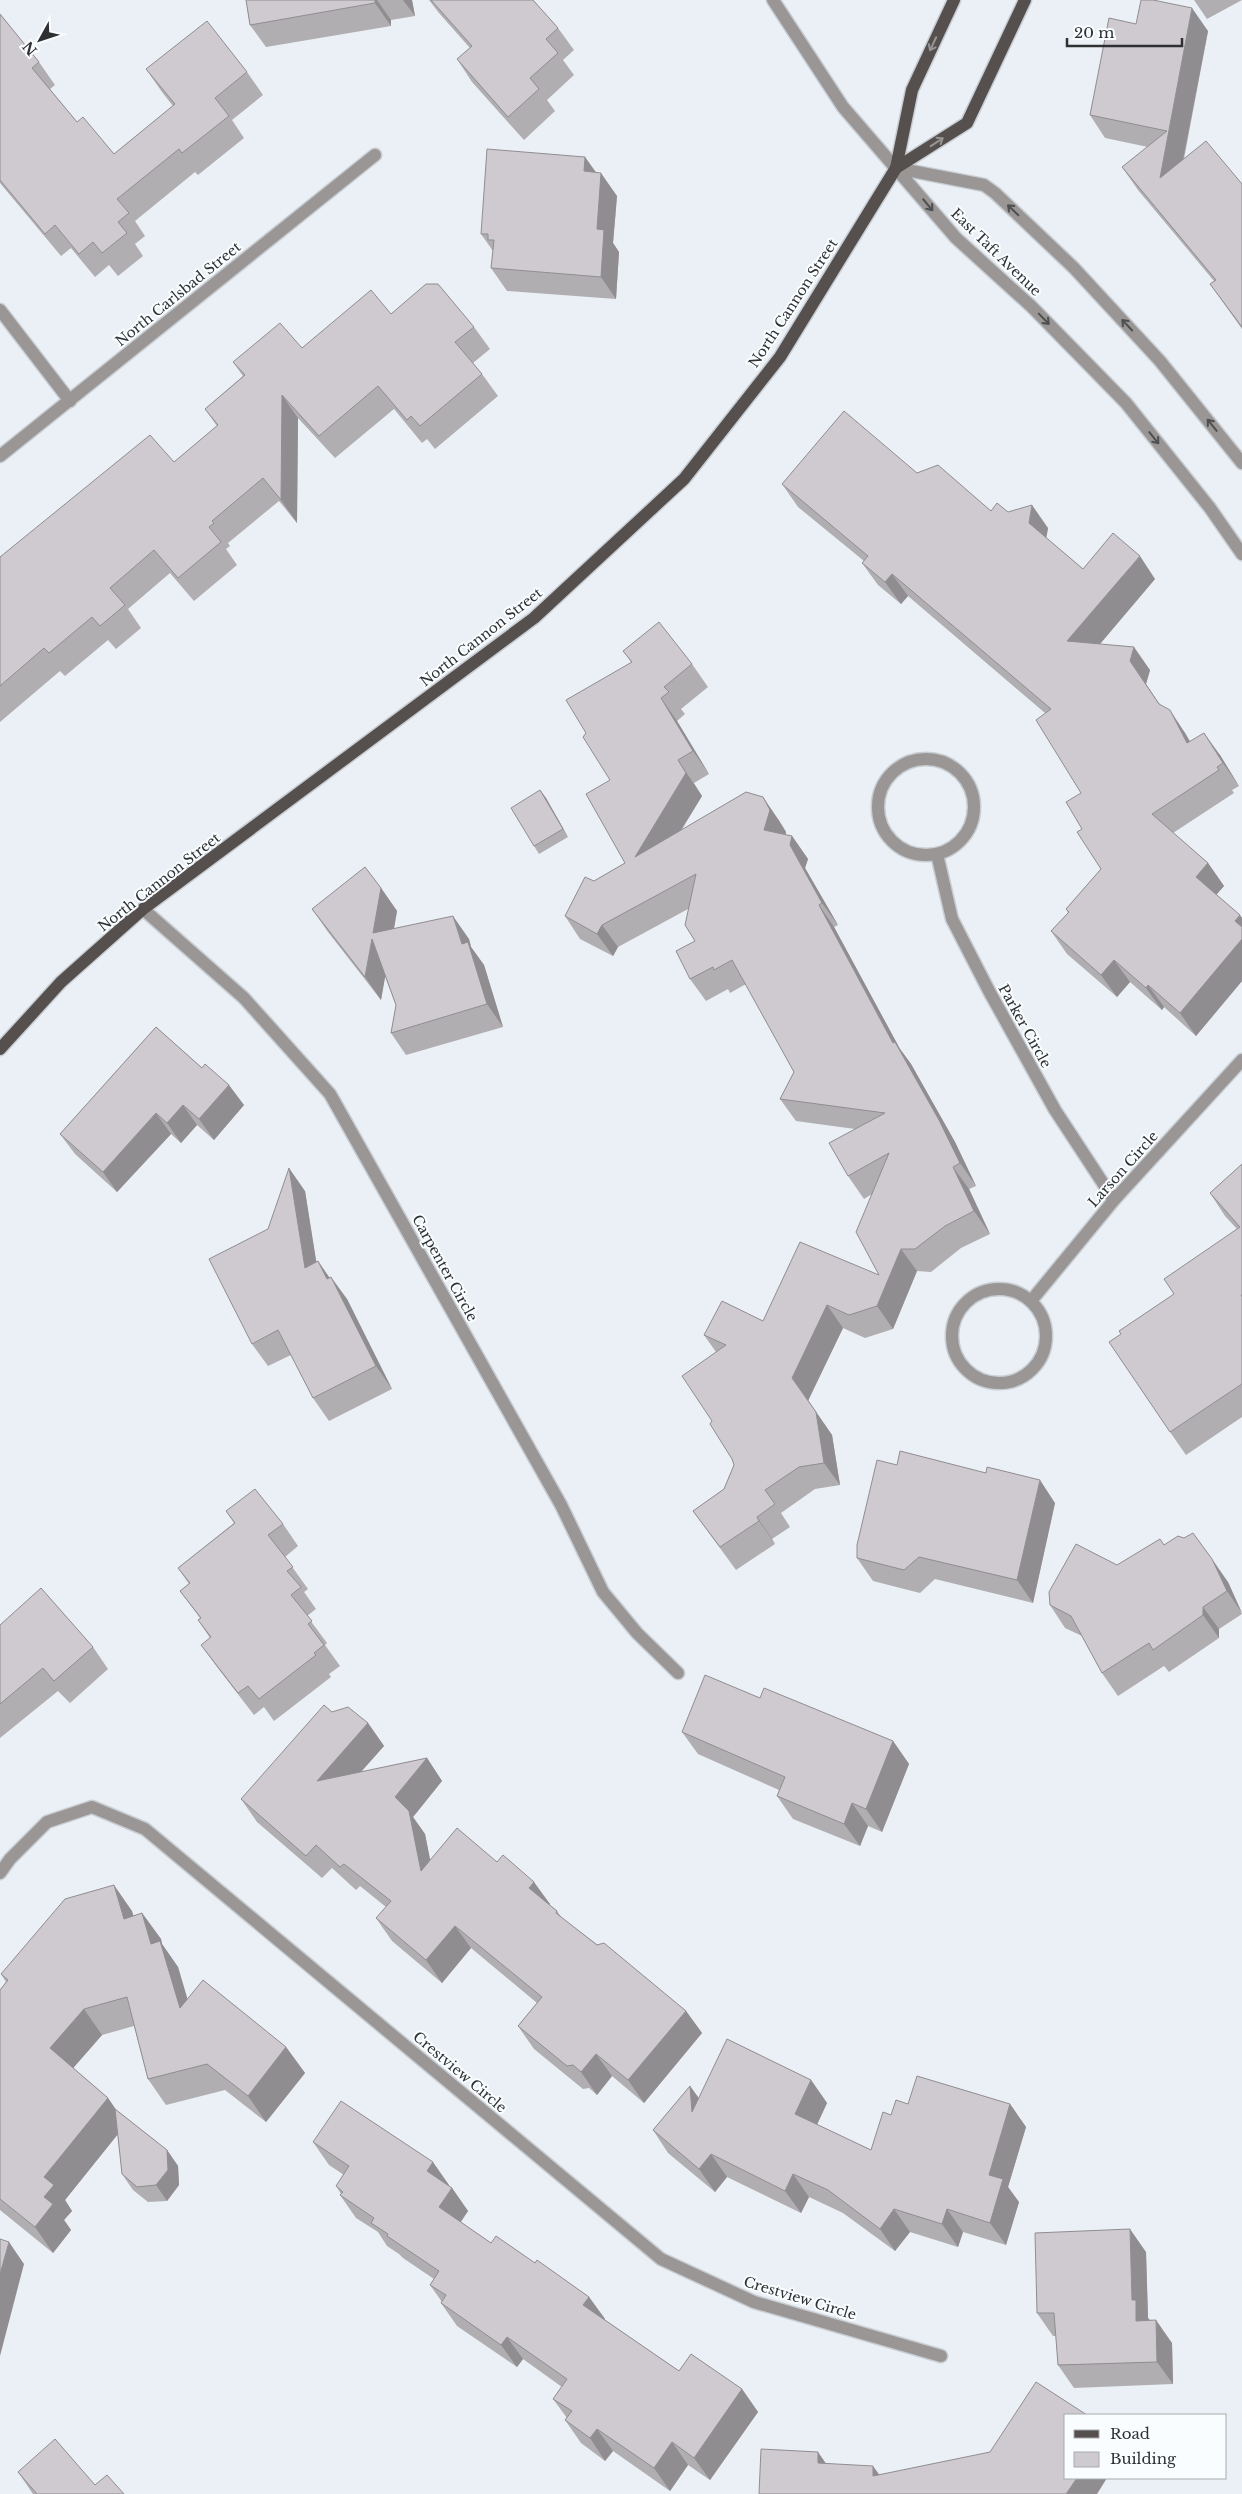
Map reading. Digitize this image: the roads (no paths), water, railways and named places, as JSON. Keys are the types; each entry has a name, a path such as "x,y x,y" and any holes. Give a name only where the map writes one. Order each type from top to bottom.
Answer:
{"main road":[{"name":"North Cannon Street","path":"0,1048 61,982 143,909 534,618 684,479 780,357 896,168 912,90 954,0"},
{"name":"North Cannon Street","path":"896,168 967,123 1025,0"}],"street":[{"name":"East Taft Avenue","path":"773,0 841,104 956,238 1032,307 1126,403 1210,508 1242,554"},
{"name":"North Carlsbad Street","path":"0,456 374,155"},
{"path":"896,168 984,185 995,192 1074,268 1160,361 1242,463"},
{"path":"0,310 70,401"},
{"path":"924,759 942,762 958,770 968,784 974,800 973,818 966,834 954,847 937,854 920,855 903,849 889,838 881,822 878,804 882,787 892,773 907,763 924,759"},
{"name":"Parker Circle","path":"937,854 952,919 989,992 1055,1110 1114,1200"},
{"name":"Carpenter Circle","path":"143,909 244,998 330,1094 561,1505 603,1592 637,1633 678,1673"},
{"name":"Larson Circle","path":"1031,1301 1114,1200 1242,1060"},
{"path":"999,1288 1016,1292 1031,1301 1042,1315 1046,1332 1045,1350 1036,1366 1023,1377 1007,1384 989,1383 973,1377 960,1364 952,1348 951,1331 956,1314 967,1300 982,1291 999,1288"},
{"name":"Crestview Circle","path":"0,1873 10,1859 47,1822 92,1807 145,1828 661,2259 754,2302 940,2356"}]}
